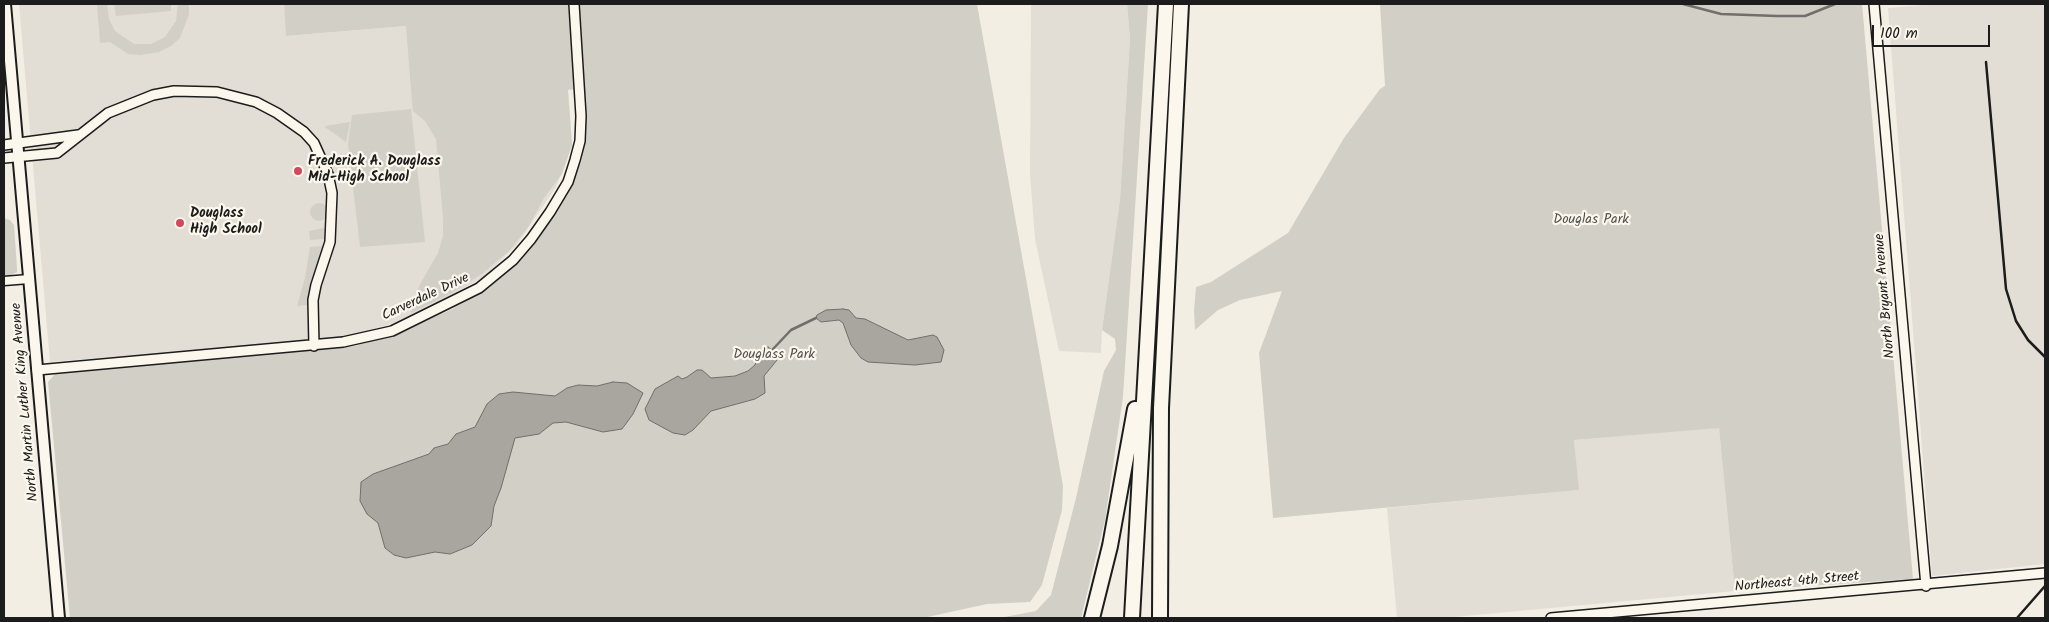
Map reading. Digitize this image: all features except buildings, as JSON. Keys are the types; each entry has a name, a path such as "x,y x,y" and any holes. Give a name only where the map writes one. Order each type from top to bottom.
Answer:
{"highway":[{"path":"1132,618 1145,354 1166,4"},
{"path":"1160,618 1161,408 1181,4"},
{"path":"1180,23 1185,4"},
{"path":"1092,618 1110,546 1145,354"}],"main road":[{"name":"North Martin Luther King Avenue","path":"5,4 5,24 18,144 59,618"}],"street":[{"name":"Carverdale Drive","path":"37,370 343,342 392,331 479,288 501,271 531,240 568,182 580,141 580,90 574,4"},
{"name":"North Bryant Avenue","path":"1874,4 1926,586"},
{"path":"4,158 57,153 108,113 153,95 192,90 217,92 256,102 277,113 304,132 322,158 328,174 333,210 330,242 313,300 314,346"},
{"path":"4,145 79,135"},
{"path":"4,281 29,279"},
{"name":"Northeast 4th Street","path":"1551,618 1926,586 2045,573"}],"shaded area":[{"name":"Frederick A. Douglass Mid-High School","path":"19,4 284,4 287,36 406,26 568,90 572,145 556,187 516,246 484,277 423,310 388,325 346,336 299,342 50,362"},
{"path":"1031,4 1127,4 1130,39 1120,199 1102,330 1101,353 1059,351 1035,239 1030,174"},
{"path":"1936,4 2045,4 2045,564 1932,576 1888,8"},
{"path":"826,310 849,310 856,318 865,319 908,340 933,335 937,337 944,350 941,362 915,365 868,362 861,358 851,345 843,323 839,320 821,322 816,318 817,315"},
{"path":"768,347 778,354 777,360 764,376 765,393 755,399 711,411 693,430 685,435 673,433 649,420 645,409 655,389 678,376 682,379 697,370 702,370 711,378 735,376 748,371 755,365 759,351"},
{"path":"613,382 627,383 643,393 633,414 622,429 603,432 566,422 553,423 539,434 515,438 494,506 491,526 472,545 450,554 435,552 406,558 394,555 385,548 378,523 367,514 360,501 361,482 373,474 429,454 434,448 448,444 456,434 475,427 487,404 499,394 513,392 555,396 567,388 578,385 597,386"},
{"path":"1719,427 1735,591 1443,618 1397,618 1387,508 1578,490 1574,440"}],"green space":[{"path":"97,4 107,4 109,19 115,31 134,44 151,44 165,37 176,21 178,4 189,4 189,14 180,38 171,46 159,52 140,55 128,54 110,42 100,43"},
{"path":"114,4 171,4 171,11 116,16"},
{"name":"Douglass Park","path":"284,4 977,4 1063,486 1062,510 1042,585 1030,602 987,604 923,618 70,618 48,382 56,373 355,346 401,332 452,309 491,286 525,255 554,214 581,162 586,126 584,88 568,90 572,145 562,174 544,198 529,226 510,250 483,273 452,293 411,313 419,286 438,253 443,236 443,217 436,139 425,121 413,111 406,26 286,36"},
{"path":"1127,4 1148,4 1123,397 1105,520 1081,618 999,618 1036,611 1051,595 1076,498 1104,371 1116,350 1115,339 1102,330 1120,199 1130,39"},
{"name":"Douglas Park","path":"1380,4 1862,4 1913,579 1735,591 1719,428 1574,440 1579,490 1273,518 1259,353 1282,291 1240,300 1218,310 1195,330 1196,287 1211,282 1288,233 1344,138 1380,89 1385,86"},
{"path":"411,109 425,242 360,247 348,144 352,115"},
{"path":"350,122 346,142 325,127 325,126"},
{"path":"319,203 325,206 328,212 325,218 319,221 313,218 310,212 313,206"},
{"path":"4,218 10,220 14,225 17,272 4,276"},
{"path":"323,228 327,232 326,239 310,240 309,231"},
{"path":"324,246 313,279 308,305 297,306 305,278 310,247"}],"waterway":[{"path":"1683,4 1721,14 1777,16 1805,16 1835,4"},
{"path":"773,349 791,330 816,318"}],"railway":[{"path":"1986,62 2006,289 2016,321 2028,340 2045,357"},
{"path":"2017,618 2045,586"}],"place":[{"name":"Frederick A. Douglass Mid-High School","path":"298,171"},
{"name":"Douglass High School","path":"180,223"}]}
